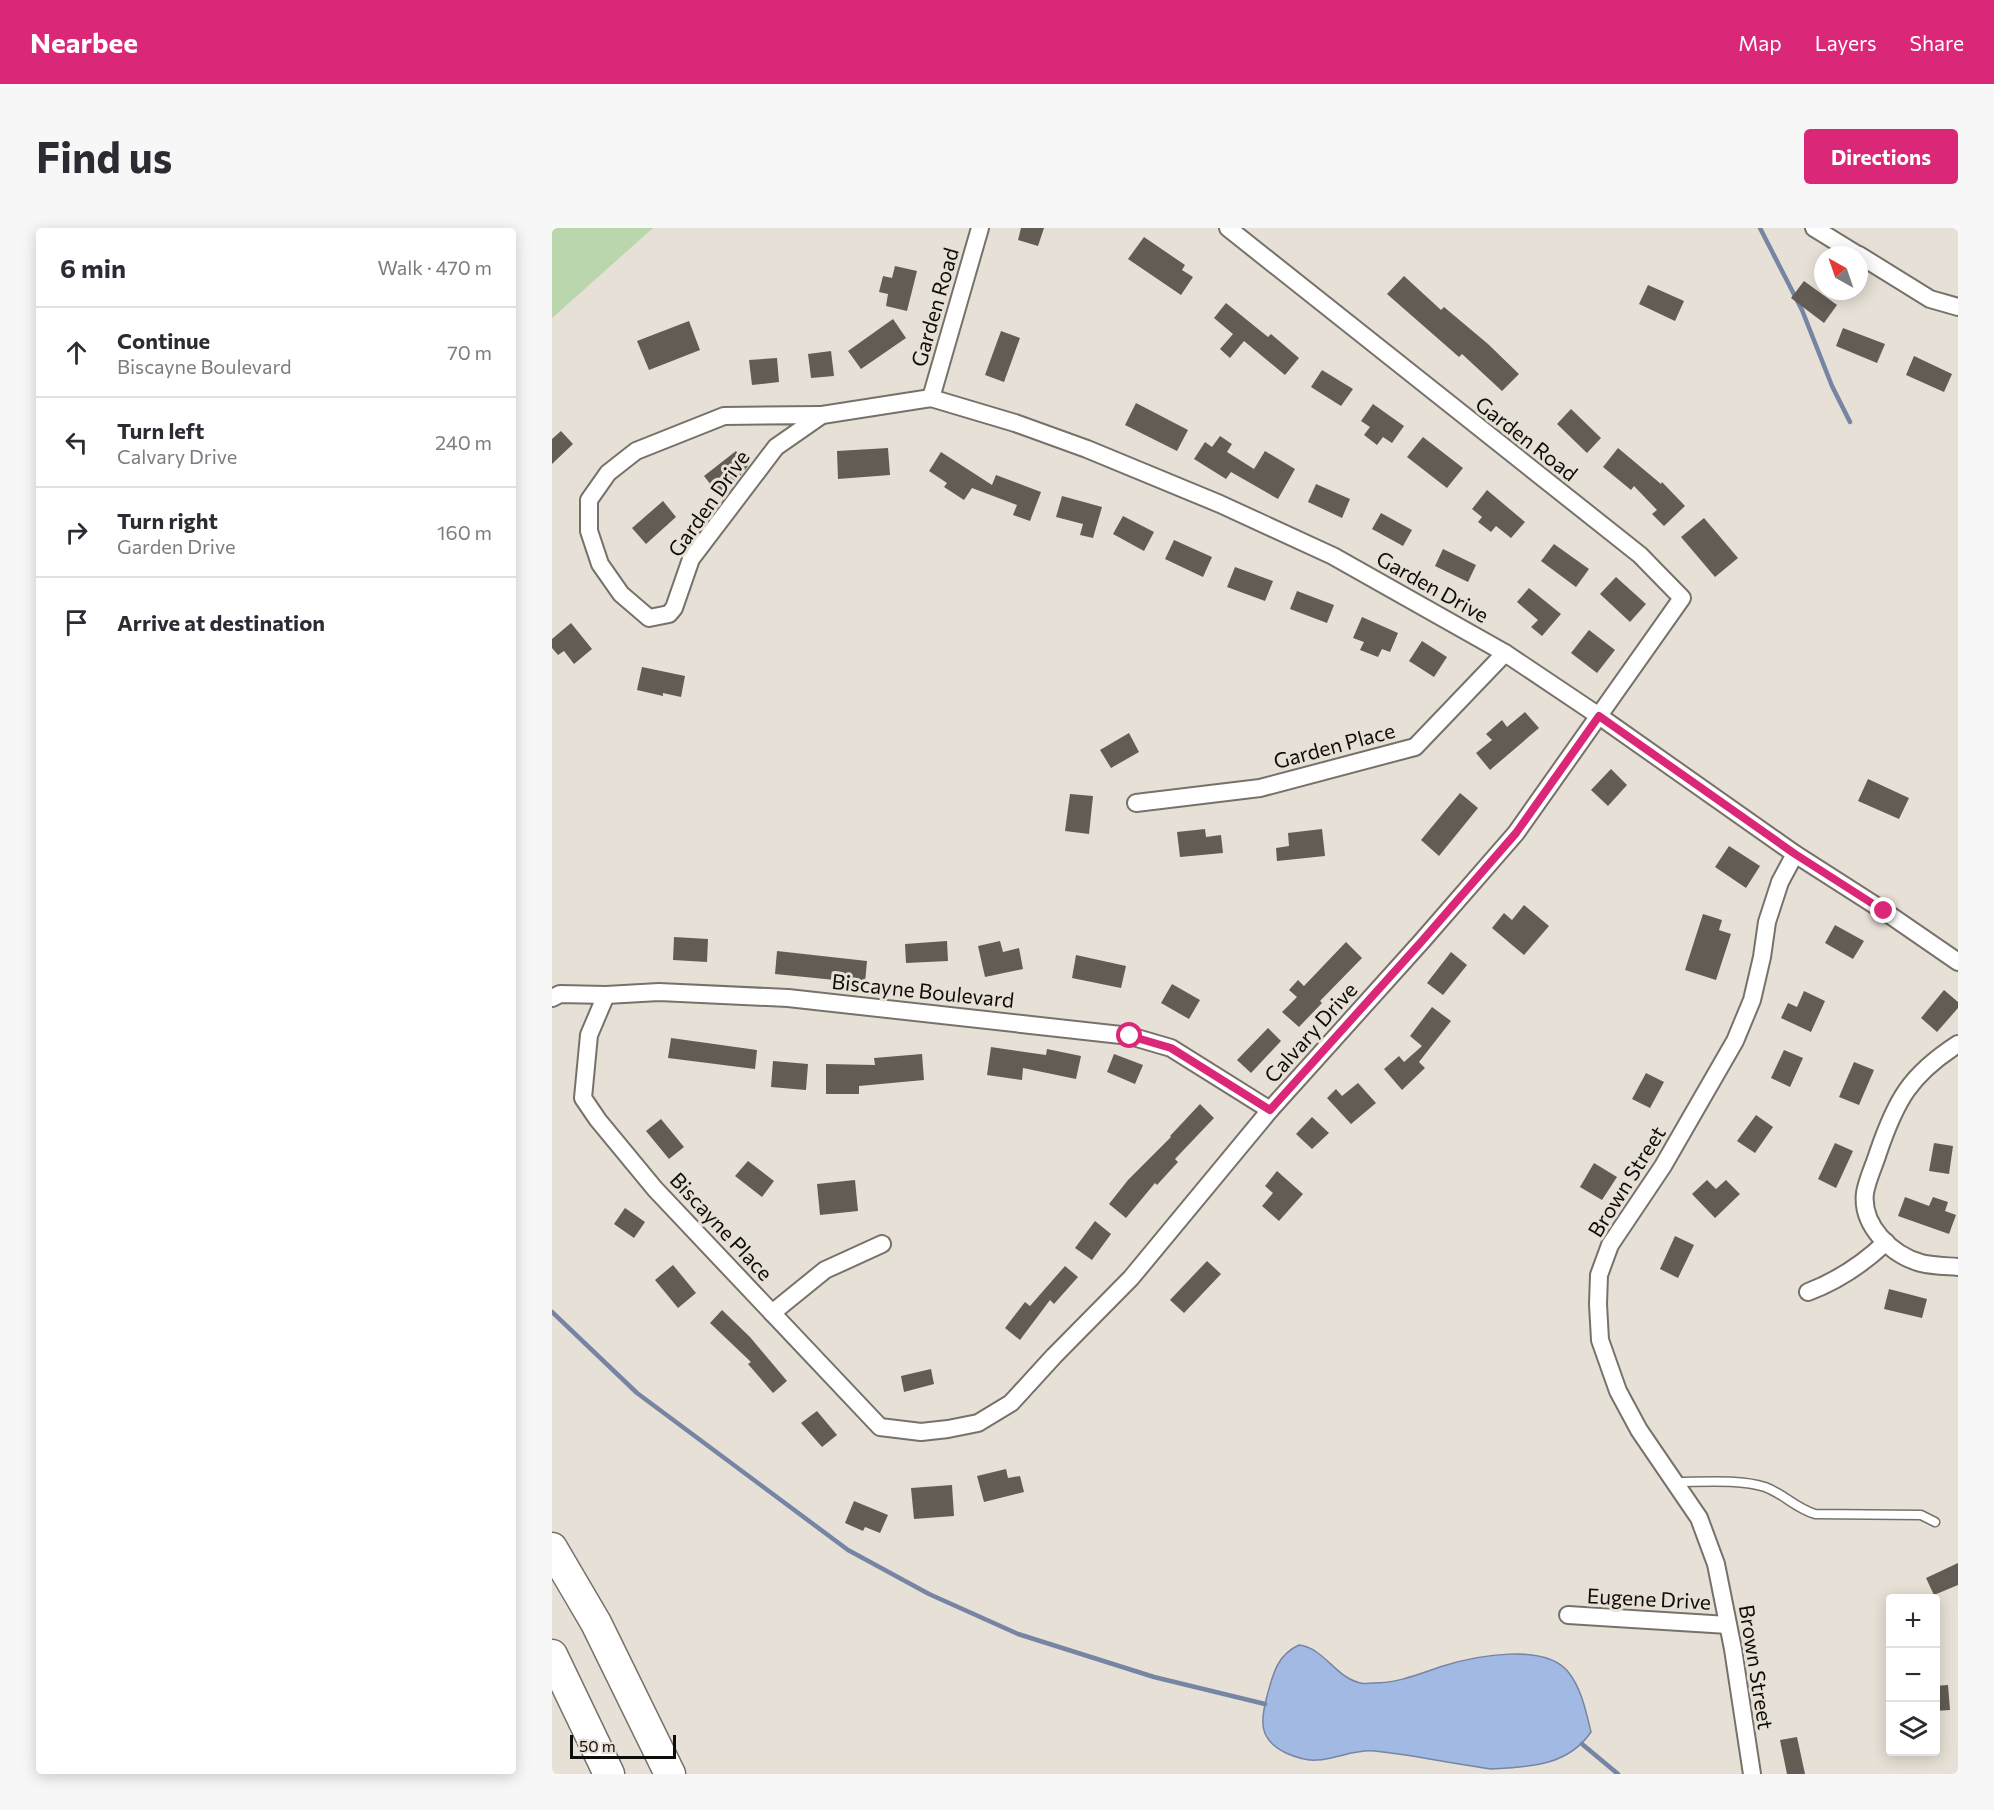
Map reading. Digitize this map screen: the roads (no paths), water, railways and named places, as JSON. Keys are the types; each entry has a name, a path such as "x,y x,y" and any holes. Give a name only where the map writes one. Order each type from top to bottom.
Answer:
{"highway":[{"path":"552,1548 596,1623 670,1774"},
{"path":"552,1654 609,1774"}],"street":[{"name":"Garden Road","path":"931,398 980,228"},
{"name":"Garden Road","path":"1228,228 1640,555 1682,598 1599,716"},
{"path":"1814,228 1844,246"},
{"path":"1868,261 1930,299 1958,307"},
{"name":"Garden Drive","path":"822,415 776,447 691,559 674,608 669,614 649,618 621,594 600,564 589,531 589,500 608,473 636,451 724,416 822,415 931,398 1015,423 1087,449 1220,504 1333,556 1505,653 1795,854 1958,962"},
{"name":"Garden Place","path":"1136,803 1260,788 1415,747 1505,653"},
{"name":"Calvary Drive","path":"921,1432 978,1423 1011,1403 1131,1278 1270,1110 1516,833 1599,716"},
{"name":"Brown Street","path":"1752,1774 1716,1564 1699,1518 1639,1430 1618,1391 1600,1340 1599,1275 1610,1245 1663,1166 1735,1041 1752,1000 1767,922 1776,892 1795,854"},
{"name":"Biscayne Boulevard","path":"552,998 560,994 606,995 659,992 788,998 1130,1036 1171,1048 1270,1110"},
{"name":"Biscayne Place","path":"606,995 589,1035 583,1098 597,1119 655,1189 880,1427 921,1432"},
{"path":"1958,1044 1931,1062 1913,1080 1887,1127 1865,1193 1867,1214 1878,1237 1898,1253 1921,1263 1958,1267"},
{"path":"1808,1292 1830,1284 1872,1256 1886,1242"},
{"path":"772,1313 825,1270 882,1244"},
{"name":"Eugene Drive","path":"1568,1615 1728,1624"}],"lane":[{"path":"1676,1482 1739,1483 1765,1487 1800,1509 1815,1514 1921,1515 1935,1522"}],"water":[{"path":"1299,1645 1316,1651 1343,1675 1360,1683 1400,1680 1457,1662 1491,1656 1509,1654 1544,1657 1558,1663 1569,1673 1583,1701 1591,1732 1571,1752 1559,1758 1520,1767 1492,1769 1375,1751 1360,1751 1317,1760 1297,1757 1277,1748 1266,1736 1263,1714 1271,1680 1277,1666 1286,1654"}],"waterway":[{"path":"1760,228 1802,310 1832,386 1850,422"},
{"path":"552,1312 637,1393 848,1550 929,1594 1018,1634 1154,1677 1265,1704"},
{"path":"1582,1744 1618,1774"}]}
